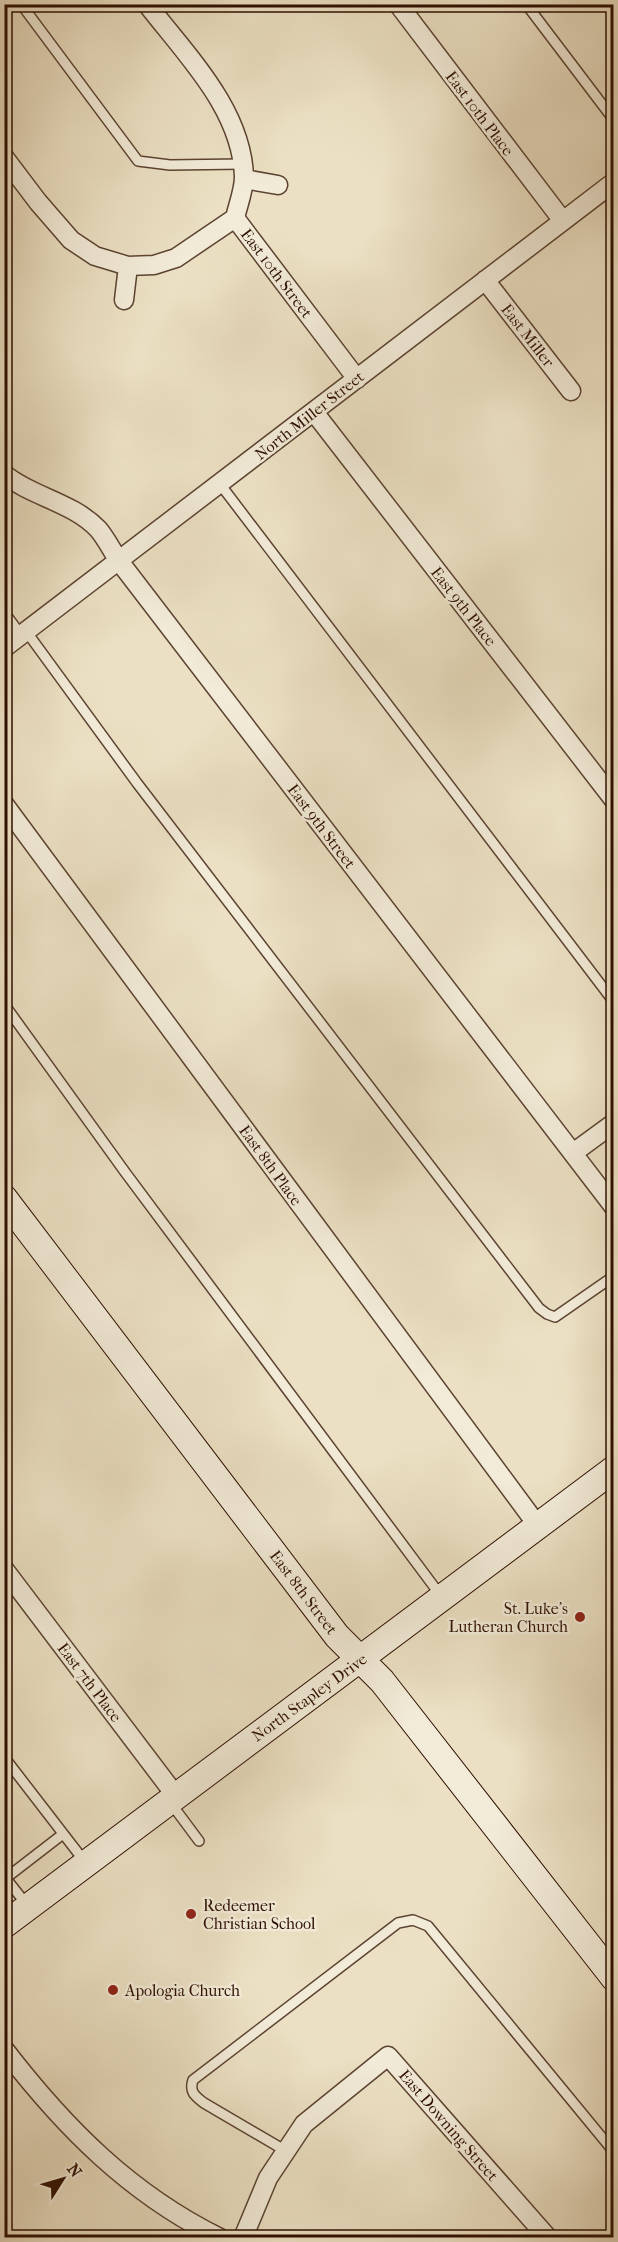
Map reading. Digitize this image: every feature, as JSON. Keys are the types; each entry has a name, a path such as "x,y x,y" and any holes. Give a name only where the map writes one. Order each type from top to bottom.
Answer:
{"street":[{"name":"East 10th Street","path":"147,4 222,101 240,145 243,172 235,218 357,379"},
{"name":"East 10th Place","path":"398,4 563,221"},
{"path":"4,157 70,240 95,256 128,267 154,265 176,258 235,218"},
{"path":"243,172 278,185"},
{"name":"North Miller Street","path":"4,648 614,182"},
{"path":"124,300 128,267"},
{"name":"East Miller","path":"485,280 571,391"},
{"name":"East 9th Place","path":"314,412 614,800"},
{"name":"East 9th Street","path":"4,474 16,483 75,512 98,529 119,561 614,1207"},
{"name":"East 8th Place","path":"4,804 538,1526"},
{"path":"573,1153 614,1123"},
{"name":"East 8th Street","path":"4,1198 330,1627 388,1689 614,1978"},
{"name":"North Stapley Drive","path":"4,1925 614,1468"},
{"name":"East 7th Place","path":"4,1569 173,1798"},
{"path":"4,2049 69,2127 108,2163 176,2214 220,2238"},
{"name":"East Downing Street","path":"243,2238 268,2178 304,2124 388,2056 548,2238"}],"lane":[{"path":"21,4 138,161 243,172"},
{"path":"526,4 614,120"},
{"path":"220,484 614,1002"},
{"path":"4,612 24,633 539,1308 555,1317 614,1276"},
{"path":"4,1004 125,1172 442,1598"},
{"path":"4,1757 86,1864"},
{"path":"173,1798 199,1841"},
{"path":"28,1907 5,1877 63,1834"},
{"path":"285,2151 204,2103 193,2094 191,2087 193,2080 398,1923 413,1920 428,1926 614,2152"}],"place":[{"name":"St. Luke's Lutheran Church","path":"580,1617"},
{"name":"Redeemer Christian School","path":"191,1914"},
{"name":"Apologia Church","path":"113,1990"}]}
